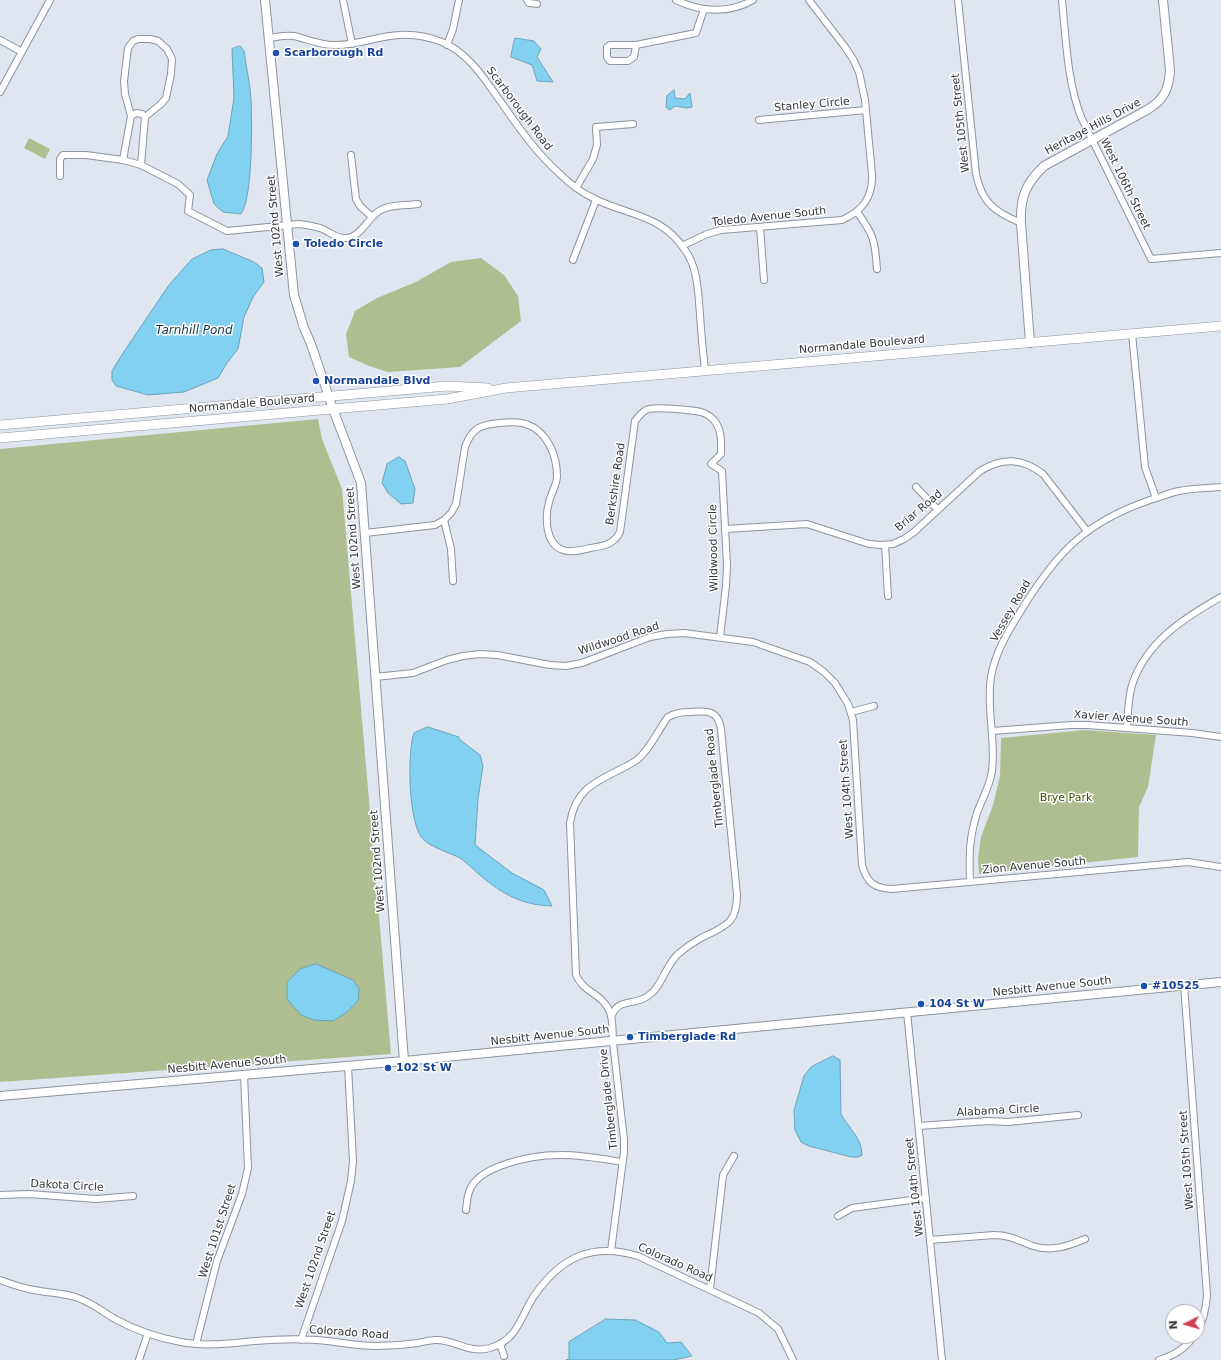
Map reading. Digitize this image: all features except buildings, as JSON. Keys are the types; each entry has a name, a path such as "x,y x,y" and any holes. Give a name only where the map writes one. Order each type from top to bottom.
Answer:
{"main road":[{"name":"Normandale Boulevard","path":"0,438 447,399 506,388 1221,326"},
{"name":"Normandale Boulevard","path":"0,424 446,386 506,388"}],"street":[{"path":"0,92 50,0"},
{"name":"West 102nd Street","path":"265,0 292,277 298,312 361,483 404,1061"},
{"path":"343,0 352,44"},
{"path":"447,45 453,29 459,0"},
{"path":"527,0 528,2 537,4"},
{"path":"676,0 704,9 723,10 737,7 753,0"},
{"path":"809,0 853,59 863,85 873,185 865,204 857,212 870,228 873,237 877,269"},
{"name":"West 105th Street","path":"958,0 978,185 982,194 996,211 1021,223"},
{"name":"West 106th Street","path":"1062,0 1072,87 1079,112 1151,258 1221,253"},
{"name":"Heritage Hills Drive","path":"1030,343 1021,223 1023,197 1028,185 1044,166 1156,105 1162,98 1170,79 1163,0"},
{"path":"636,45 634,57 628,60 610,61 607,57 607,48 610,45 636,45 696,33 704,9"},
{"name":"Scarborough Road","path":"269,38 292,36 331,45 352,44 399,35 429,38 447,45 463,56 479,72 530,144 544,160 576,188 596,200 652,220 666,228 677,239 686,251 693,266 696,281 705,370"},
{"path":"123,160 131,116 125,94 124,81 128,48 132,41 138,39 158,41 167,49 172,59 171,74 166,98 146,117 141,165"},
{"path":"0,40 22,52"},
{"name":"Stanley Circle","path":"759,120 866,110"},
{"path":"131,116 136,113 142,114 146,117"},
{"path":"576,188 586,172 595,152 597,145 596,127 633,124"},
{"path":"60,176 60,159 63,156 86,155 123,160 141,165 178,184 190,195 188,211 227,231 287,225 311,225 338,237 345,238 352,237 372,217 385,208 418,204"},
{"path":"351,155 356,199 360,206 372,217"},
{"path":"573,260 596,200"},
{"name":"Toledo Avenue South","path":"682,246 707,234 721,230 833,221 846,218 857,212"},
{"path":"760,227 764,280"},
{"path":"1132,334 1145,467 1156,498"},
{"name":"Berkshire Road","path":"444,520 451,513 456,504 465,447 468,438 481,426 515,422 527,424 545,437 551,447 557,476 549,501 547,513 548,525 552,543 557,548 564,551 607,546 617,538 621,526 635,421 647,410 654,408 695,411 710,417 716,422 719,430 721,454 710,464"},
{"name":"Briar Road","path":"725,529 807,524 869,544 893,544 914,532 980,471 990,465 1012,461 1024,463 1034,467 1043,474 1087,531"},
{"name":"Wildwood Circle","path":"710,464 722,471 726,545 726,586 720,637"},
{"name":"Vessey Road","path":"970,882 968,857 970,841 976,818 988,788 994,757 990,693 995,661 1001,645 1038,584 1067,548 1087,531 1119,512 1180,490 1221,487"},
{"path":"916,488 938,510"},
{"path":"365,533 435,525 444,520 451,549 453,581"},
{"path":"885,545 888,596"},
{"path":"1127,728 1132,686 1137,672 1146,658 1166,633 1178,623 1221,597"},
{"name":"Wildwood Road","path":"375,677 413,673 463,656 480,654 497,655 550,665 566,666 582,663 634,642 667,634 684,633 753,642"},
{"name":"West 104th Street","path":"753,642 810,662 824,672 844,697 851,712 862,865"},
{"path":"851,712 874,706"},
{"name":"Timberglade Road","path":"705,711 712,713 720,723 721,729 737,894 735,911 731,919 725,925 687,946 676,956 649,996 640,1000 619,1005 614,1010 612,1016 604,1002 584,988 576,975 570,823 572,813 580,795 587,788 595,782 631,765 639,758 646,751 668,717 680,712 705,711"},
{"name":"Xavier Avenue South","path":"992,731 1071,725 1192,733 1221,737"},
{"name":"Zion Avenue South","path":"862,865 864,873 869,880 875,886 883,889 1166,863 1188,862 1221,867"},
{"name":"Nesbitt Avenue South","path":"0,1096 404,1061 613,1037 907,1012 1221,982"},
{"name":"West 105th Street","path":"1184,985 1207,1295 1205,1312"},
{"name":"West 104th Street","path":"907,1012 942,1360"},
{"path":"612,1016 613,1037"},
{"name":"Timberglade Drive","path":"611,1251 624,1152 624,1139 613,1037"},
{"name":"West 102nd Street","path":"301,1340 342,1221 351,1181 353,1161 348,1066"},
{"name":"West 101st Street","path":"196,1344 217,1261 242,1194 248,1168 244,1075"},
{"name":"Alabama Circle","path":"919,1126 988,1121 1008,1122 1078,1115"},
{"path":"466,1210 469,1192 473,1184 487,1171 495,1167 527,1159 559,1155 623,1162"},
{"path":"710,1289 724,1175 734,1156"},
{"name":"Dakota Circle","path":"0,1195 29,1194 96,1199 133,1196"},
{"path":"838,1216 852,1208 926,1198"},
{"path":"930,1240 1004,1235 1014,1237 1034,1246 1046,1249 1058,1249 1070,1246 1085,1239"},
{"name":"Colorado Road","path":"0,1280 33,1290 76,1297 131,1327 159,1338 196,1344 301,1340 375,1346 397,1346 438,1340 448,1341 467,1348 478,1349 489,1348 500,1344 509,1337 517,1329 534,1296 567,1261 595,1251 624,1252 638,1256 710,1289 748,1307 769,1320 778,1329 793,1360"},
{"path":"139,1360 148,1333"},
{"path":"500,1344 504,1356"},
{"path":"1159,1360 1169,1359 1187,1344"}],"green space":[{"path":"29,138 50,149 45,159 24,148"},
{"path":"481,258 504,275 518,296 521,321 460,367 388,372 369,366 349,357 346,334 355,311 377,298 416,282 451,262"},
{"path":"318,419 322,439 342,489 391,1054 0,1082 0,449"},
{"name":"Brye Park","path":"1085,730 1156,735 1148,787 1139,807 1138,857 979,874 978,858 981,837 993,805 1000,776 1001,738"}],"water":[{"path":"515,38 534,41 541,49 537,57 553,82 537,81 532,65 511,57"},
{"path":"240,46 244,51 250,87 252,124 250,176 245,205 241,214 223,212 214,204 207,180 217,154 228,136 234,98 232,49"},
{"path":"674,90 675,98 685,99 690,93 692,107 687,108 675,106 670,110 666,107 667,96"},
{"name":"Tarnhill Pond","path":"223,249 254,262 262,268 264,282 253,297 244,317 238,349 218,378 184,392 148,395 116,386 112,380 112,371 169,285 192,259 211,250"},
{"path":"399,457 405,461 415,489 413,503 401,504 388,493 382,483 387,464"},
{"path":"428,727 459,737 459,739 480,755 483,766 478,799 475,845 512,873 544,890 552,906 531,904 506,894 489,883 460,858 427,843 424,840 419,832 412,805 410,789 410,756 414,733"},
{"path":"316,964 353,980 359,989 358,1001 347,1012 333,1021 314,1020 301,1015 287,999 287,982 300,969"},
{"path":"833,1056 840,1060 841,1114 860,1143 862,1155 858,1157 851,1157 809,1146 801,1142 795,1130 794,1110 804,1076 811,1067"},
{"path":"606,1319 635,1320 659,1332 667,1343 681,1342 692,1356 674,1360 566,1360 569,1359 569,1342"}],"place":[{"name":"Scarborough Rd","path":"276,53"},
{"name":"Toledo Circle","path":"296,244"},
{"name":"Normandale Blvd","path":"316,381"},
{"name":"#10525","path":"1144,986"},
{"name":"104 St W","path":"921,1004"},
{"name":"Timberglade Rd","path":"630,1037"},
{"name":"102 St W","path":"388,1068"}]}
